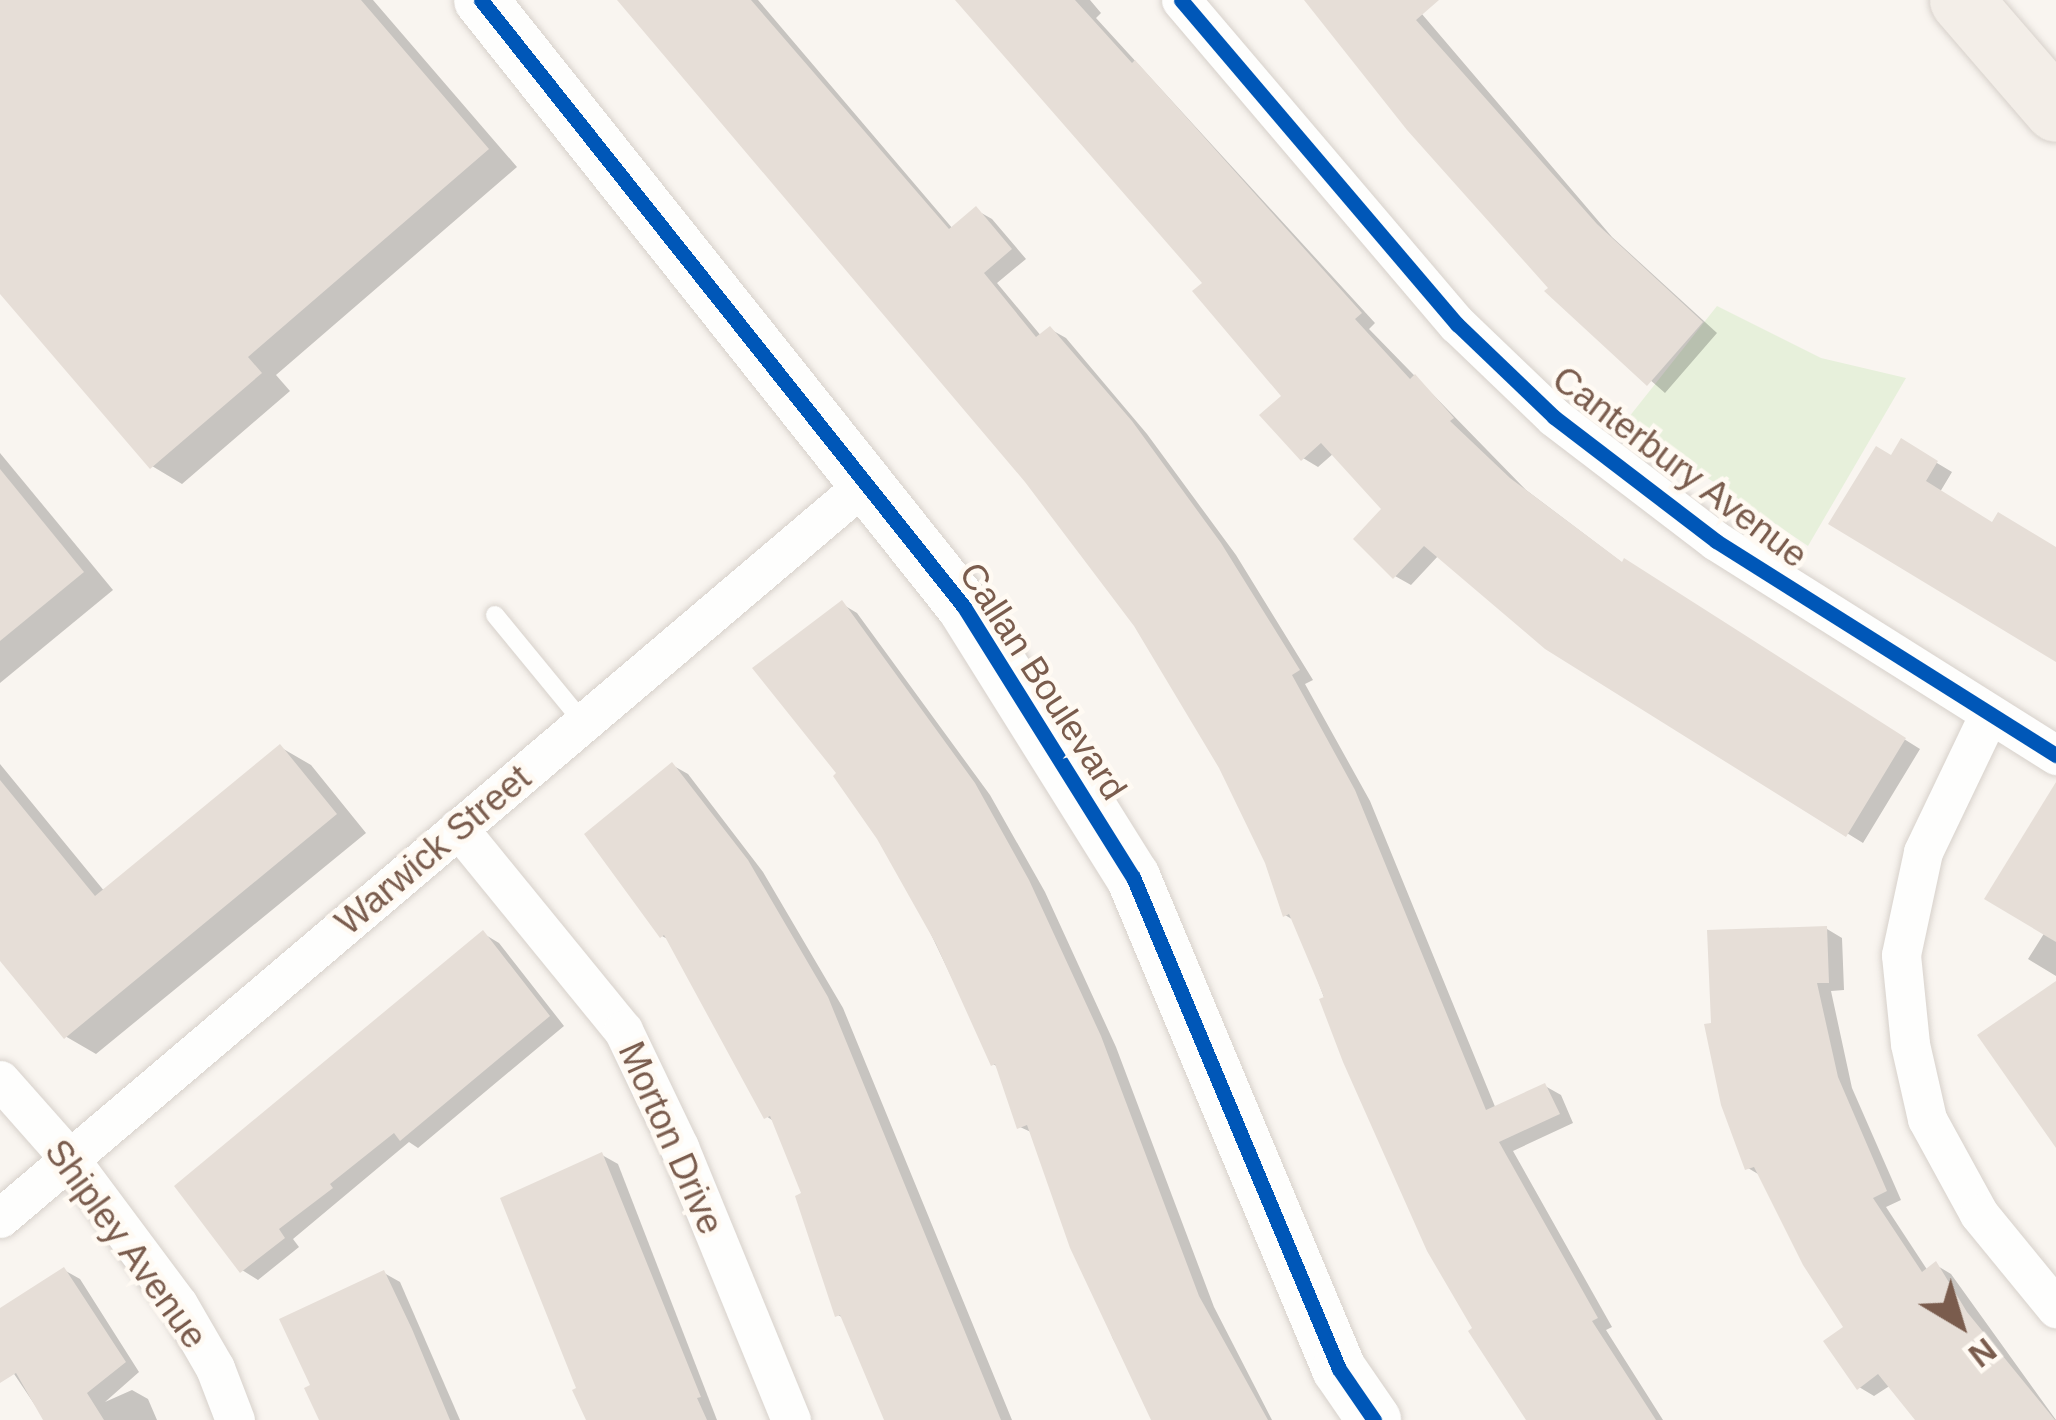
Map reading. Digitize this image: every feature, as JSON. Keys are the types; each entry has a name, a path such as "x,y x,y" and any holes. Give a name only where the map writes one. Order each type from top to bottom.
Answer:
{"main road":[{"path":"1961,0 2055,106"}],"street":[{"name":"Callan Boulevard","path":"482,0 964,607 1133,878 1340,1369 1374,1420"},
{"name":"Canterbury Avenue","path":"1180,0 1457,324 1554,417 1717,541 2056,755"},
{"name":"Warwick Street","path":"0,1218 867,482"},
{"path":"1989,714 1923,852 1901,955 1910,1044 1927,1118 1979,1214 2056,1308"},
{"name":"Morton Drive","path":"458,828 623,1030 679,1147 791,1420"},
{"name":"Shipley Avenue","path":"0,1080 69,1158 178,1304 214,1368 235,1420"}],"lane":[{"path":"495,615 584,722"}],"green space":[{"path":"1717,306 1821,358 1906,378 1808,546 1625,422"}],"building":[{"path":"0,0 361,0 489,149 248,357 262,373 150,469 0,294"},
{"path":"617,0 751,0 949,229 976,206 1012,249 984,273 1036,337 1050,326 1132,421 1221,543 1300,670 1292,675 1355,790 1486,1110 1545,1083 1560,1114 1499,1142 1598,1318 1592,1321 1656,1420 1526,1420 1468,1331 1472,1328 1427,1251 1343,1062 1319,999 1324,997 1289,914 1283,917 1265,863 1219,768 1134,626 1025,482"},
{"path":"955,0 1075,0 1132,63 1135,60 1362,313 1355,319 1410,379 1415,374 1454,418 1450,421 1510,478 1622,562 1624,558 1906,738 1846,837 1545,649 1424,546 1393,579 1353,539 1381,509 1321,443 1301,461 1259,415 1281,396 1192,291 1202,283"},
{"path":"1304,0 1439,0 1416,20 1597,224 1703,322 1647,386 1544,291 1548,288 1407,130"},
{"path":"1901,438 1938,461 1926,481 1992,522 1998,512 2056,547 2056,662 1828,524 1876,446 1891,455"},
{"path":"0,469 84,572 0,641"},
{"path":"842,600 975,783 1029,880 1101,1036 1199,1296 1268,1420 1151,1420 1070,1248 1027,1125 1017,1129 995,1064 991,1066 936,944 877,839 833,776 836,773 752,668"},
{"path":"280,744 337,814 64,1039 0,961 0,780 95,896"},
{"path":"672,762 748,860 828,997 1001,1420 884,1420 840,1315 835,1317 795,1196 801,1193 770,1116 764,1119 664,935 660,938 584,834"},
{"path":"2056,782 2056,942 1984,899"},
{"path":"1827,926 1829,983 1817,983 1838,1077 1887,1191 1873,1198 1922,1272 1936,1261 1967,1312 2055,1420 1915,1420 1878,1374 1857,1390 1823,1341 1843,1327 1803,1265 1754,1167 1745,1170 1721,1105 1704,1024 1711,1023 1707,930"},
{"path":"483,930 550,1016 400,1141 394,1133 330,1184 333,1188 279,1229 285,1238 240,1273 174,1186"},
{"path":"2056,981 2056,1148 1977,1035"},
{"path":"602,1152 707,1420 586,1420 572,1390 576,1388 500,1198"},
{"path":"64,1267 126,1362 87,1393 104,1420 43,1420 16,1373 0,1383 0,1308"},
{"path":"384,1270 450,1420 319,1420 304,1388 310,1385 279,1319"}],"cycle path":[{"path":"481,0 964,607 1133,877 1339,1369 1374,1420"},
{"path":"1181,0 1457,324 1554,417 1716,541 2056,755"}]}
